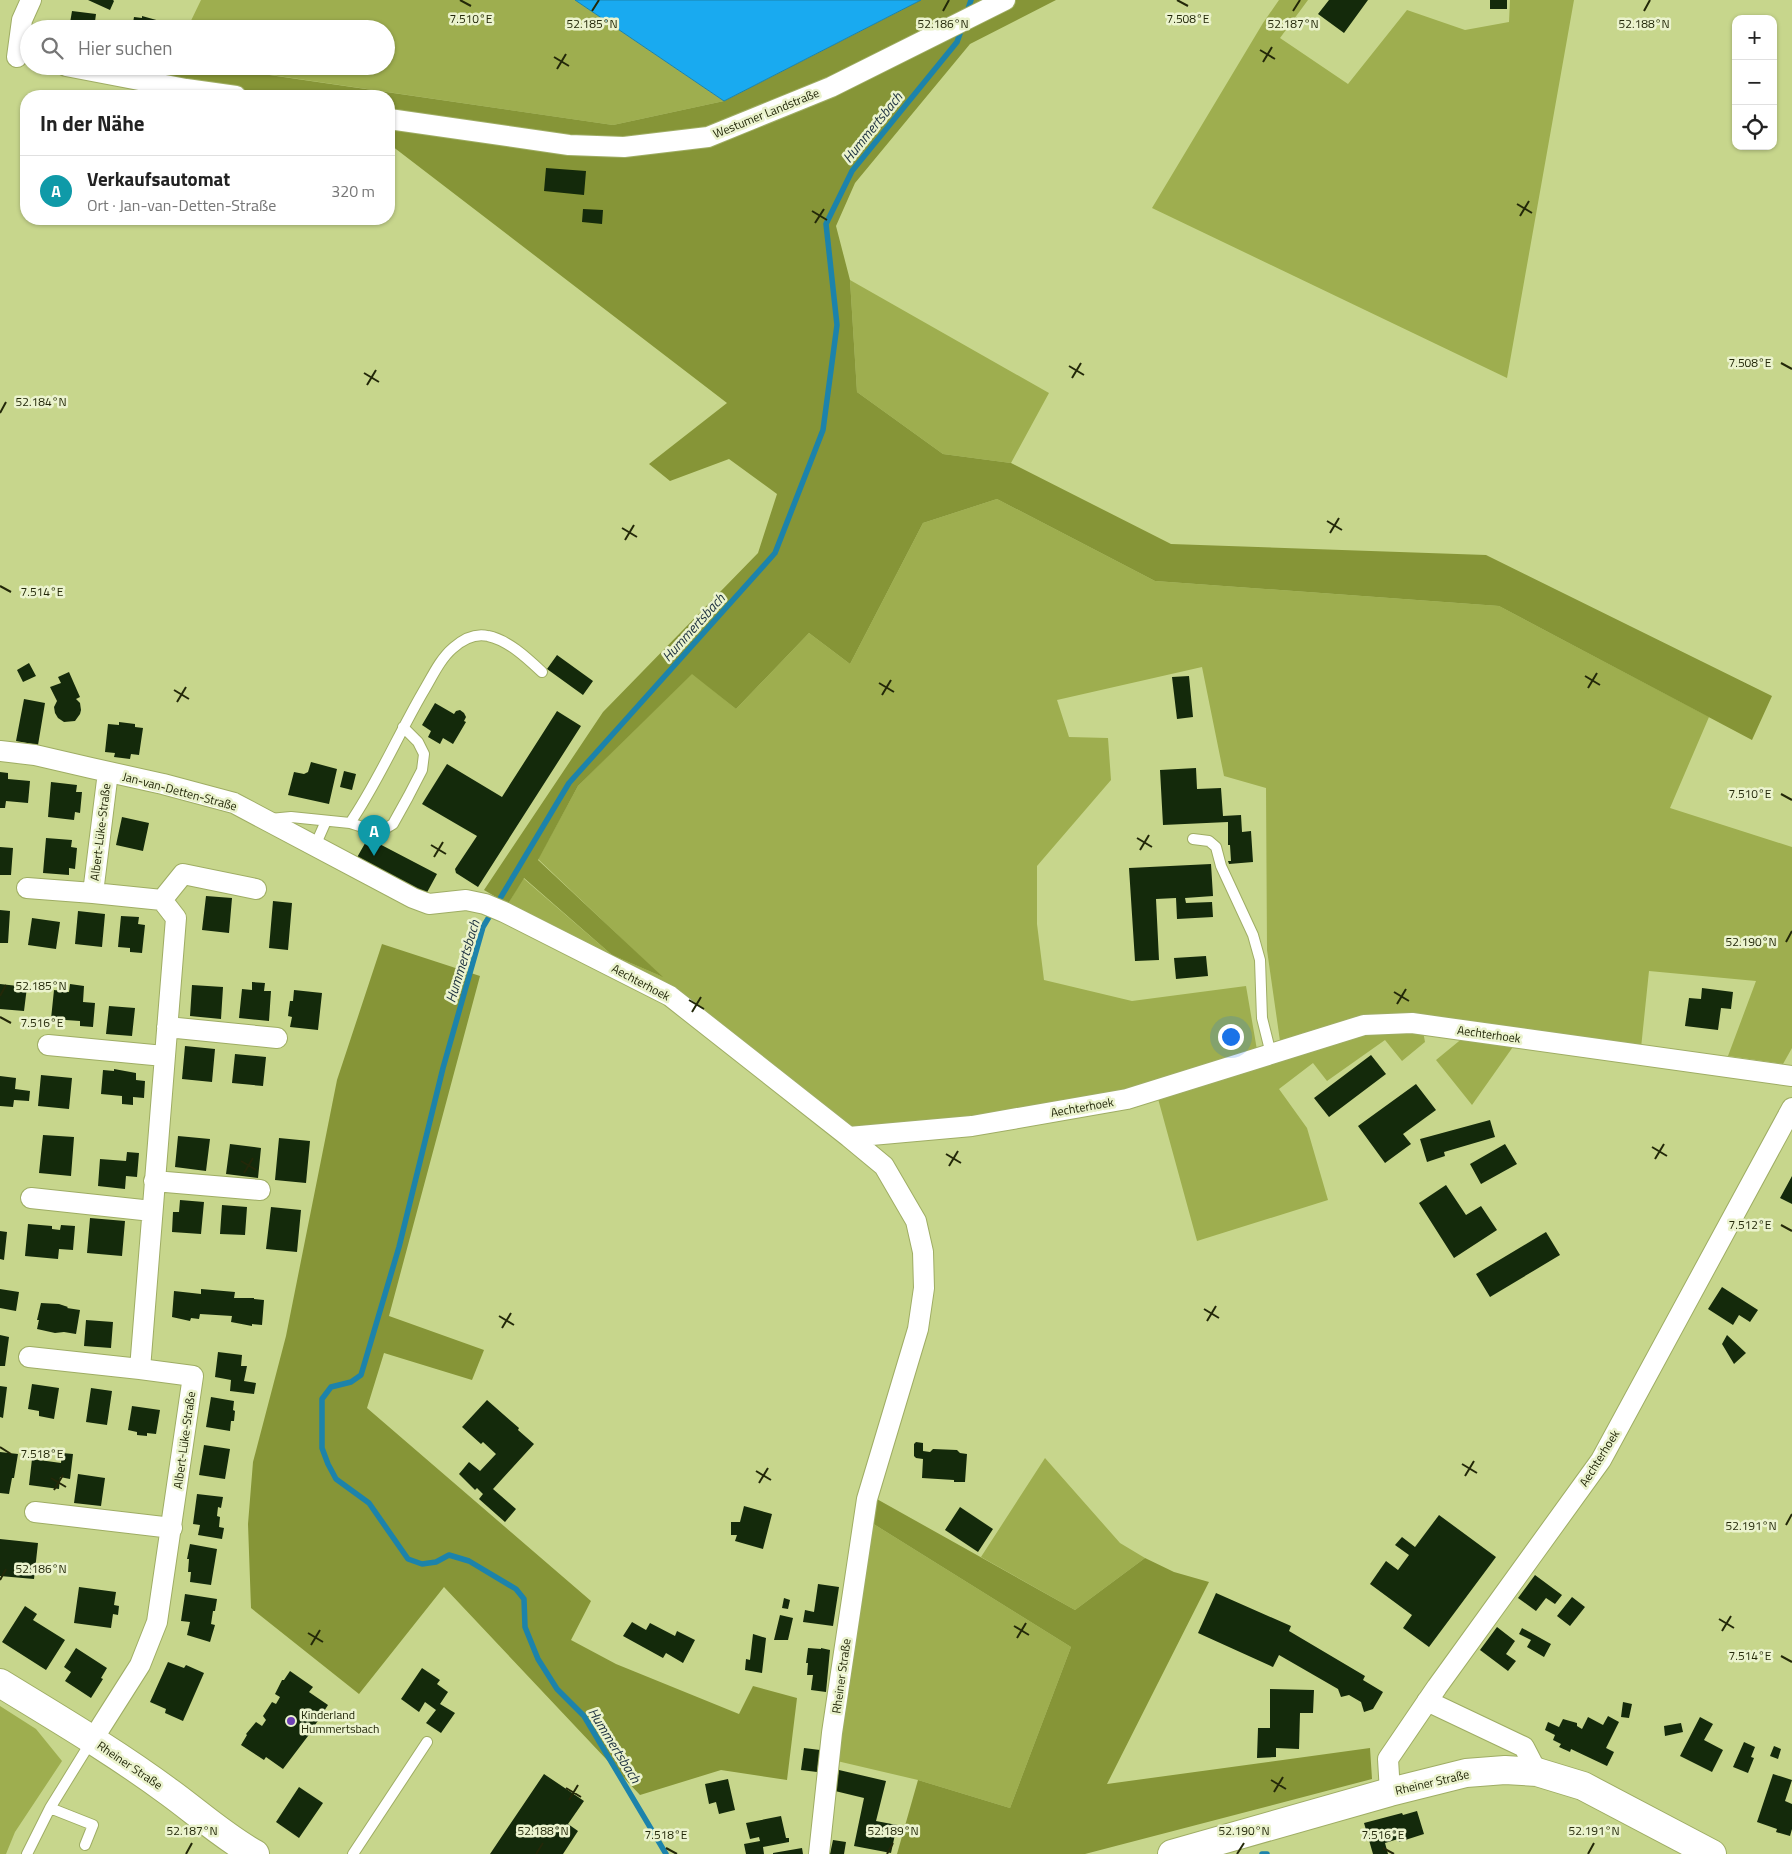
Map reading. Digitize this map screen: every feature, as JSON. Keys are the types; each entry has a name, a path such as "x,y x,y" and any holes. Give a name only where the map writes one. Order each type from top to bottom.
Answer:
{"street":[{"path":"22,20 31,0"},
{"name":"Westumer Landstraße","path":"395,120 569,145 624,147 708,137 832,87 1005,0"},
{"path":"15,57 20,31"},
{"path":"113,75 193,90"},
{"name":"Jan-van-Detten-Straße","path":"0,751 35,756 163,784 234,803 413,898 429,904"},
{"name":"Albert-Lüke-Straße","path":"92,893 108,772"},
{"path":"140,1369 176,918 162,900 183,874 256,889"},
{"name":"Albert-Lüke-Straße","path":"27,888 162,900"},
{"name":"Aechterhoek","path":"429,904 466,900 485,904 670,996 849,1137 972,1126 1127,1099 1364,1024 1412,1023 1792,1076"},
{"path":"167,1027 277,1038"},
{"path":"48,1045 164,1056"},
{"name":"Aechterhoek","path":"1390,1792 1388,1759 1427,1701 1601,1460 1792,1108"},
{"name":"Rheiner Straße","path":"819,1854 832,1733 867,1499 918,1329 924,1288 923,1252 916,1221 884,1166 849,1137"},
{"path":"154,1180 260,1190"},
{"path":"31,1198 152,1211"},
{"name":"Albert-Lüke-Straße","path":"29,1357 193,1376 158,1622 140,1665 92,1740"},
{"path":"35,1512 172,1528"},
{"name":"Rheiner Straße","path":"0,1683 92,1740 169,1792 239,1845 255,1854"},
{"path":"1427,1701 1524,1747 1537,1772"},
{"name":"Rheiner Straße","path":"1172,1854 1390,1792 1466,1773 1505,1770 1537,1772 1583,1786 1712,1854"}],"lane":[{"path":"350,823 440,663 452,649 468,638 488,636 528,659 542,672"},
{"path":"264,819 291,817 350,823 372,830 383,830 393,824 422,770 424,754 418,742 403,727"},
{"path":"315,846 326,821"},
{"path":"1194,839 1209,841 1216,847 1221,866 1253,935 1260,960 1262,1018 1271,1054"},
{"path":"27,1854 50,1808 92,1740"},
{"path":"353,1854 427,1742"},
{"path":"50,1808 93,1825 85,1846"}],"green space":[{"path":"201,0 575,0 724,101 613,125 395,93 395,90 373,90 271,75 395,75 395,20 191,20"},
{"path":"921,0 1056,0 970,44 855,183 836,226 850,280 857,392 943,454 1011,463 1171,544 1486,555 1772,696 1752,740 1499,606 1155,581 997,499 923,523 850,664 809,633 736,709 692,674 578,786 538,860 663,977 612,955 524,878 508,904 484,890 603,712 758,553 777,494 729,459 670,481 649,464 727,403 395,148 395,93 613,125 724,101"},
{"path":"1279,0 1308,0 1280,38 1348,84 1407,10 1465,30 1509,22 1510,0 1574,0 1507,378 1152,208 1263,23"},
{"path":"166,75 270,75 373,90 162,90"},
{"path":"850,280 1049,393 1011,463 943,454 857,392"},
{"path":"997,499 1155,581 1499,606 1709,717 1670,808 1792,847 1792,1048 1783,1064 1728,1056 1756,981 1649,971 1641,1048 1409,1015 1280,1041 1267,950 1266,788 1224,776 1202,667 1057,700 1069,737 1108,738 1111,780 1037,866 1037,924 1044,980 1132,1001 1246,986 1257,1050 1124,1091 965,1120 849,1129 676,992 508,904 523,878 612,955 661,976 538,859 578,786 692,673 736,709 809,633 850,664 923,523"},
{"path":"382,944 480,976 389,1316 484,1350 472,1380 384,1353 367,1408 591,1601 571,1640 616,1664 739,1714 753,1686 797,1698 787,1780 721,1770 640,1795 444,1587 359,1694 251,1608 248,1524 253,1462 286,1336 337,1080"},
{"path":"1357,1031 1423,1031 1425,1042 1402,1061 1385,1040 1327,1081 1313,1063 1279,1089 1307,1128 1328,1200 1197,1241 1157,1095"},
{"path":"1464,1037 1515,1044 1472,1105 1436,1060"},
{"path":"1045,1458 1120,1543 1145,1558 1075,1610 981,1557"},
{"path":"875,1498 1075,1610 1145,1558 1174,1572 1209,1582 1107,1784 1370,1748 1372,1779 1085,1854 897,1854 918,1780 1010,1808 1071,1647 872,1523"},
{"path":"872,1523 1071,1647 1010,1808 918,1780 837,1761"},
{"path":"0,1706 36,1729 62,1761 15,1832 6,1854 0,1854"}],"water":[{"path":"575,0 921,0 724,101"}],"building":[{"path":"88,0 113,0 114,1 110,10"},
{"path":"1329,0 1368,0 1344,33 1318,14"},
{"path":"1490,0 1507,0 1507,9 1490,9"},
{"path":"72,11 96,14 95,20 70,20"},
{"path":"142,16 156,20 134,20 134,17 142,18"},
{"path":"546,168 586,171 584,195 544,191"},
{"path":"583,209 603,210 602,224 582,222"},
{"path":"557,655 593,681 583,695 547,669"},
{"path":"29,663 36,676 23,682 17,670"},
{"path":"69,672 80,697 76,699 80,703 81,710 75,721 64,722 55,713 54,707 57,701 50,687 61,683 58,677"},
{"path":"1189,676 1193,717 1177,719 1172,677"},
{"path":"24,699 45,703 38,745 16,741"},
{"path":"435,703 454,714 460,710 466,717 464,721 466,722 453,744 443,738 440,744 428,737 431,731 422,725"},
{"path":"557,711 581,726 478,887 456,873 455,869 477,836 422,804 447,764 502,797"},
{"path":"119,722 135,724 135,727 143,728 139,755 131,754 130,759 114,757 115,753 105,752 108,724 119,725"},
{"path":"311,762 337,769 329,804 288,795 294,772 304,774 308,772"},
{"path":"1196,768 1197,789 1221,788 1223,816 1241,815 1242,832 1251,831 1253,862 1229,864 1228,861 1231,861 1230,845 1228,845 1228,822 1163,825 1160,770"},
{"path":"344,771 356,774 352,790 340,787"},
{"path":"0,772 8,773 8,779 30,781 28,803 6,801 5,808 0,808"},
{"path":"51,782 77,785 76,792 82,792 80,813 75,812 74,820 48,817"},
{"path":"122,817 149,823 143,851 116,845"},
{"path":"46,838 72,840 71,847 77,848 75,869 69,868 69,875 43,873"},
{"path":"368,838 437,874 424,898 355,861"},
{"path":"0,847 13,848 11,875 0,875"},
{"path":"1211,864 1213,896 1185,898 1186,903 1212,902 1213,917 1177,919 1176,898 1156,899 1159,960 1135,961 1129,868"},
{"path":"206,896 232,898 229,933 202,930"},
{"path":"273,901 292,903 288,950 269,948"},
{"path":"0,910 10,911 8,943 0,943"},
{"path":"78,911 105,914 102,947 75,944"},
{"path":"121,916 139,917 138,924 145,925 142,953 130,952 130,948 118,947"},
{"path":"32,918 60,922 56,949 28,945"},
{"path":"1206,956 1208,976 1176,979 1174,958"},
{"path":"252,982 265,983 264,991 271,991 269,1021 239,1018 242,989 252,990"},
{"path":"0,984 27,987 24,1011 0,1009"},
{"path":"70,984 84,986 83,1002 95,1003 93,1027 80,1026 80,1021 51,1019 54,990 69,992"},
{"path":"192,985 223,987 221,1019 190,1016"},
{"path":"1702,988 1733,992 1731,1009 1721,1008 1718,1030 1685,1026 1689,998 1701,999"},
{"path":"294,990 322,993 318,1030 290,1027 292,1017 288,1016"},
{"path":"109,1006 135,1008 132,1036 106,1034"},
{"path":"185,1046 215,1049 212,1082 182,1079"},
{"path":"235,1054 266,1057 263,1086 232,1083"},
{"path":"1371,1055 1386,1074 1329,1117 1314,1098"},
{"path":"114,1069 136,1073 136,1080 145,1081 144,1098 133,1097 133,1105 122,1104 122,1096 101,1094 103,1070 114,1071"},
{"path":"41,1075 72,1078 69,1109 38,1106"},
{"path":"0,1076 16,1078 15,1089 30,1091 29,1101 14,1100 13,1107 0,1106"},
{"path":"1416,1084 1436,1110 1403,1134 1411,1144 1385,1163 1358,1126"},
{"path":"1490,1120 1495,1137 1444,1152 1445,1156 1427,1162 1420,1139"},
{"path":"43,1135 74,1137 71,1176 39,1173"},
{"path":"178,1136 210,1139 206,1171 175,1167"},
{"path":"279,1138 310,1141 306,1183 275,1180"},
{"path":"230,1144 261,1148 258,1178 226,1174"},
{"path":"1505,1144 1517,1164 1481,1184 1470,1164"},
{"path":"127,1152 139,1153 137,1177 126,1176 125,1189 98,1186 100,1159 126,1161"},
{"path":"1792,1176 1792,1204 1780,1198"},
{"path":"1446,1185 1466,1215 1481,1206 1497,1230 1454,1258 1419,1203"},
{"path":"180,1200 204,1202 201,1234 172,1232 173,1212 179,1212"},
{"path":"222,1205 247,1207 245,1235 220,1234"},
{"path":"271,1207 301,1210 297,1252 266,1249"},
{"path":"90,1218 125,1221 122,1256 87,1253"},
{"path":"28,1224 52,1226 52,1229 60,1230 61,1225 75,1226 73,1250 59,1249 58,1259 25,1256"},
{"path":"0,1231 7,1232 4,1260 0,1259"},
{"path":"1546,1232 1560,1255 1490,1297 1476,1274"},
{"path":"1722,1287 1758,1310 1750,1322 1739,1315 1733,1325 1708,1309"},
{"path":"0,1289 19,1292 16,1311 0,1308"},
{"path":"201,1289 235,1292 234,1298 264,1300 262,1325 252,1324 252,1326 231,1322 232,1316 200,1314 199,1319 191,1318 190,1321 172,1317 174,1291 201,1294"},
{"path":"41,1303 59,1304 67,1308 80,1310 76,1334 55,1333 37,1329"},
{"path":"86,1320 113,1322 111,1348 84,1346"},
{"path":"0,1335 9,1337 5,1366 0,1366"},
{"path":"1727,1335 1746,1353 1734,1364 1722,1344"},
{"path":"218,1352 242,1355 241,1366 247,1366 244,1381 256,1383 254,1394 230,1391 231,1380 215,1377"},
{"path":"32,1384 59,1388 54,1419 39,1416 39,1411 28,1409"},
{"path":"0,1386 7,1387 3,1418 0,1417"},
{"path":"91,1388 112,1391 107,1425 86,1422"},
{"path":"211,1397 234,1401 234,1421 231,1421 230,1431 206,1427"},
{"path":"487,1400 534,1444 493,1489 516,1509 505,1522 479,1499 483,1494 477,1488 475,1490 459,1474 469,1462 480,1471 496,1454 462,1427"},
{"path":"132,1406 160,1410 156,1434 147,1433 147,1436 137,1435 137,1432 128,1430"},
{"path":"916,1442 923,1443 923,1451 930,1452 933,1449 957,1450 960,1453 967,1454 965,1482 922,1478 923,1459 914,1456 914,1444"},
{"path":"204,1445 230,1449 225,1479 199,1475"},
{"path":"0,1452 18,1454 9,1494 0,1493"},
{"path":"62,1453 73,1454 70,1479 60,1477 59,1489 29,1485 32,1459 61,1463"},
{"path":"78,1474 105,1478 101,1506 74,1503"},
{"path":"197,1494 223,1497 221,1508 218,1507 217,1516 220,1517 219,1527 224,1528 222,1539 198,1535 200,1525 193,1524"},
{"path":"744,1506 772,1514 763,1549 735,1541 737,1535 731,1535 731,1522 740,1522"},
{"path":"960,1507 993,1529 978,1552 945,1530"},
{"path":"1439,1515 1496,1557 1429,1647 1403,1628 1412,1615 1370,1584 1386,1561 1398,1570 1409,1555 1395,1545 1402,1537 1415,1547"},
{"path":"0,1539 38,1543 34,1579 0,1576"},
{"path":"190,1544 217,1549 211,1585 190,1582 191,1572 188,1572 189,1559 187,1559"},
{"path":"1535,1575 1562,1595 1555,1604 1546,1598 1536,1611 1518,1598"},
{"path":"818,1584 839,1587 833,1626 803,1622 805,1610 814,1612"},
{"path":"79,1587 116,1592 114,1605 119,1606 118,1615 113,1614 111,1628 74,1623"},
{"path":"1216,1593 1291,1626 1289,1631 1365,1676 1363,1680 1383,1692 1373,1709 1364,1712 1361,1702 1349,1695 1341,1697 1338,1689 1279,1655 1273,1667 1198,1633"},
{"path":"185,1594 217,1599 211,1624 215,1625 210,1642 187,1635 190,1622 181,1621"},
{"path":"1572,1597 1585,1607 1570,1626 1557,1616"},
{"path":"784,1598 790,1600 788,1609 782,1608"},
{"path":"25,1606 37,1614 33,1620 65,1640 46,1670 2,1642"},
{"path":"780,1615 793,1618 788,1640 774,1640"},
{"path":"632,1622 646,1630 650,1623 675,1636 677,1631 695,1640 683,1663 666,1653 663,1658 623,1636"},
{"path":"1497,1627 1515,1641 1506,1654 1516,1661 1508,1671 1480,1650"},
{"path":"1522,1628 1551,1644 1544,1657 1527,1647 1531,1640 1519,1634"},
{"path":"753,1634 766,1638 762,1673 745,1670 746,1659 750,1660"},
{"path":"76,1648 107,1668 101,1678 103,1679 91,1698 65,1681 71,1672 64,1667"},
{"path":"808,1648 830,1650 826,1692 811,1690 813,1675 807,1675 808,1663 806,1663"},
{"path":"168,1662 184,1668 186,1665 204,1673 183,1721 165,1713 166,1709 150,1702"},
{"path":"422,1668 440,1680 437,1684 448,1692 440,1704 455,1713 441,1733 426,1723 436,1710 425,1702 419,1712 401,1699"},
{"name":"Kinderland Hummertsbach","path":"290,1671 313,1687 309,1692 328,1705 283,1769 266,1757 264,1760 241,1745 246,1734 256,1722 262,1726 266,1720 263,1716 272,1702 276,1704 280,1697 275,1694 282,1680"},
{"path":"1270,1689 1314,1690 1313,1713 1300,1713 1299,1749 1276,1748 1276,1757 1257,1758 1258,1728 1270,1728"},
{"path":"1623,1702 1632,1704 1629,1718 1621,1717"},
{"path":"1608,1716 1619,1722 1606,1748 1614,1752 1607,1766 1571,1749 1570,1752 1559,1747 1561,1744 1553,1740 1555,1735 1545,1730 1548,1722 1559,1727 1563,1719 1577,1723 1577,1726 1582,1729 1588,1717 1603,1725"},
{"path":"1700,1717 1713,1724 1704,1740 1723,1750 1712,1772 1680,1756"},
{"path":"1681,1723 1683,1732 1665,1736 1664,1726"},
{"path":"1744,1742 1755,1747 1751,1757 1754,1758 1748,1773 1733,1767"},
{"path":"1774,1746 1781,1749 1778,1759 1770,1756"},
{"path":"804,1748 820,1750 817,1772 801,1770"},
{"path":"839,1770 886,1781 876,1821 897,1825 891,1853 854,1846 864,1798 835,1791"},
{"path":"544,1774 584,1801 568,1824 578,1831 563,1854 490,1854"},
{"path":"1773,1774 1792,1780 1785,1801 1792,1804 1792,1829 1790,1836 1776,1832 1777,1829 1757,1822"},
{"path":"728,1779 735,1810 719,1814 716,1802 709,1804 705,1784"},
{"path":"299,1787 323,1803 299,1838 276,1822"},
{"path":"1417,1811 1424,1834 1399,1842 1398,1839 1385,1843 1388,1854 1373,1854 1364,1823"},
{"path":"781,1816 786,1838 789,1838 789,1842 763,1847 764,1854 746,1854 744,1844 760,1841 759,1837 750,1839 746,1823"},
{"path":"833,1840 846,1842 844,1854 830,1854"},
{"path":"802,1848 803,1854 773,1854 773,1853"}],"waterway":[{"name":"Hummertsbach","path":"967,12 971,0"},
{"name":"Hummertsbach","path":"666,1854 584,1716 557,1689 538,1659 525,1627 524,1599 516,1589 469,1561 449,1555 436,1562 422,1564 408,1559 369,1503 336,1479 322,1448 322,1399 331,1387 351,1382 361,1375 399,1247 443,1068 483,927 569,783 775,553 823,430 837,325 826,224 852,171 957,42 962,28"},
{"name":"Hummertsbach","path":"1262,1854 1267,1854"}],"place":[{"name":"Verkaufsautomat","path":"374,856"},
{"name":"Kinderland Hummertsbach","path":"291,1721"}]}
